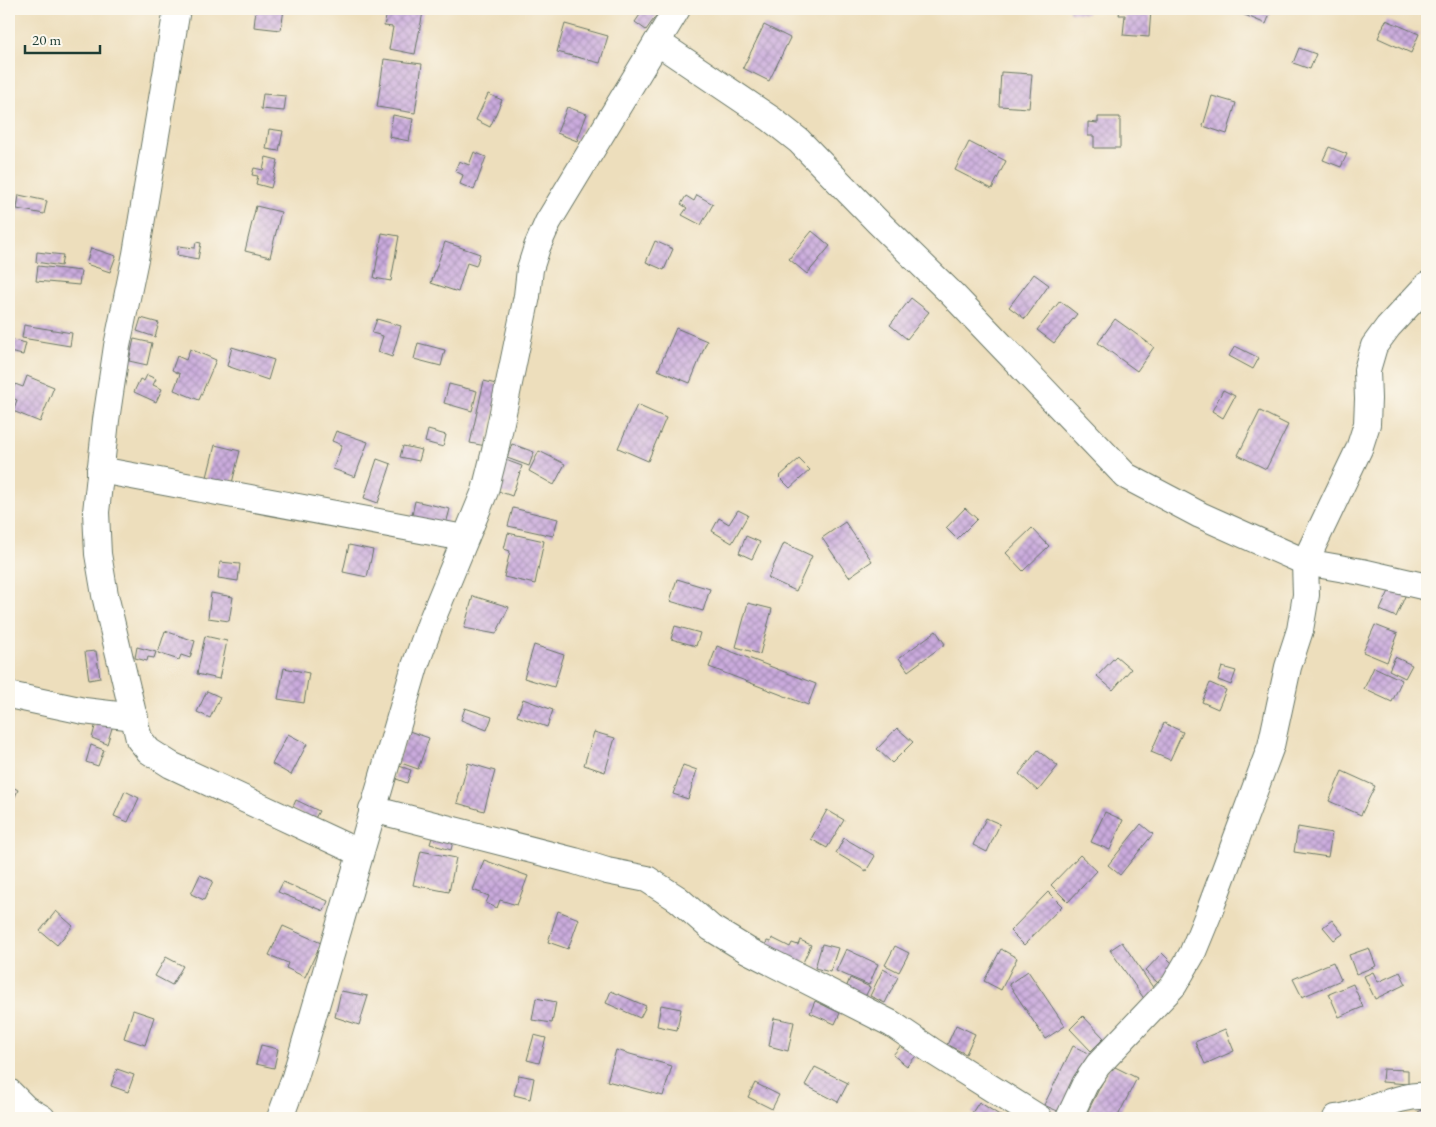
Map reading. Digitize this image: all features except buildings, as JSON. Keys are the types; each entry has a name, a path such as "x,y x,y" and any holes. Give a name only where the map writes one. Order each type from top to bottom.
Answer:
{"street":[{"path":"177,9 136,254 117,346 100,470 96,512 98,554 105,595 139,739 149,751 158,758 360,853"},
{"path":"280,1118 295,1077 415,666 464,538 485,490 495,452 527,296 530,269 537,247 548,222 677,9"},
{"path":"657,42 771,119 798,141 952,294 1126,476 1200,515 1305,562 1362,572 1427,587"},
{"path":"1069,1118 1085,1084 1098,1065 1174,985 1192,954 1202,931 1271,746 1288,667 1300,630 1305,604 1305,562 1359,449 1366,424 1368,399 1367,370 1374,346 1388,327 1427,285"},
{"path":"100,470 464,538"},
{"path":"9,695 84,710 135,717"},
{"path":"372,809 575,861 607,872 647,878 678,899 711,928 747,950 892,1024 932,1052 1039,1118"},
{"path":"9,1092 25,1108 42,1118"},
{"path":"1336,1118 1396,1100 1419,1095 1427,1096"}]}
